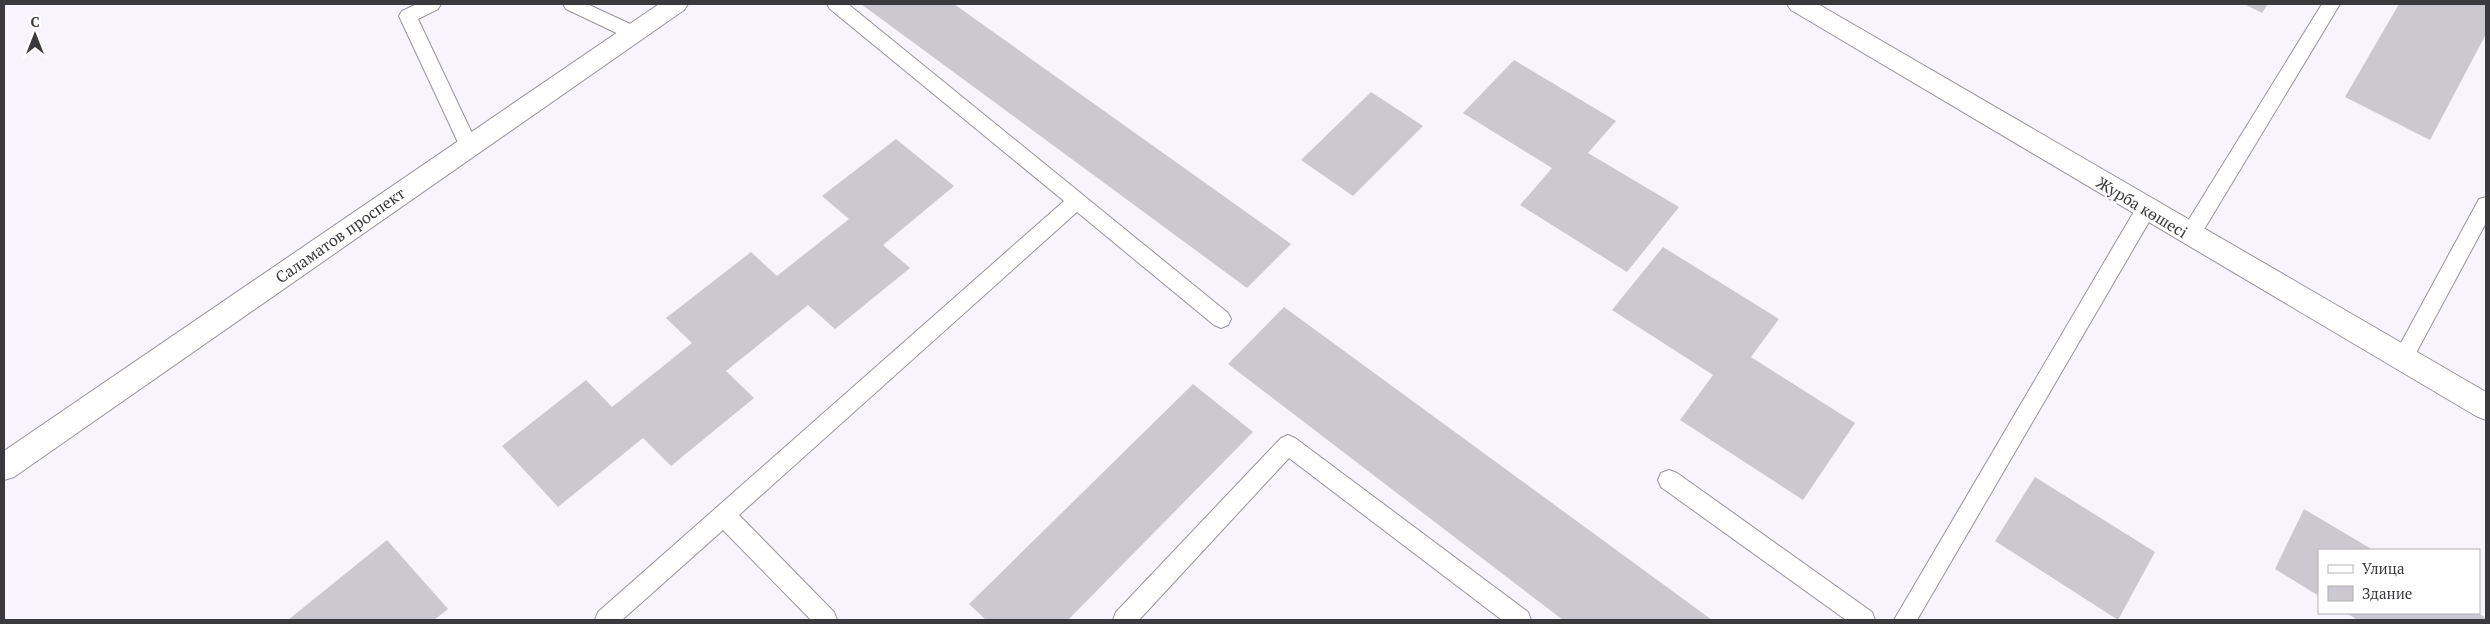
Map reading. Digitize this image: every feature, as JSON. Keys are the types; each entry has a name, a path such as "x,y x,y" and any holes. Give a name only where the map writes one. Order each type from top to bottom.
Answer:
{"street":[{"name":"Саламатов проспект","path":"4,467 676,4"},
{"name":"Журба көшесі","path":"1799,4 2402,360 2486,407"}],"lane":[{"path":"432,4 408,16 469,146"},
{"path":"572,4 633,33"},
{"path":"836,4 1221,319"},
{"path":"2190,235 2331,4"},
{"path":"606,620 1077,201"},
{"path":"2402,360 2486,205"},
{"path":"1905,620 2146,209"},
{"path":"1124,620 1288,445 1520,620"},
{"path":"1669,480 1864,620"},
{"path":"724,515 826,620"}],"building":[{"path":"861,4 954,4 1291,244 1247,288"},
{"path":"2244,4 2268,4 2262,13"},
{"path":"2399,4 2486,4 2486,34 2430,140 2345,97"},
{"path":"1514,60 1616,121 1588,153 1679,207 1627,272 1520,205 1552,168 1463,113"},
{"path":"1371,92 1423,126 1353,196 1301,160"},
{"path":"896,139 954,186 883,245 910,268 835,329 808,305 726,371 754,398 671,466 643,438 558,507 502,446 586,380 612,407 692,343 666,318 751,252 777,276 849,219 822,196"},
{"path":"1663,247 1779,319 1751,357 1855,423 1803,500 1680,420 1713,375 1612,310"},
{"path":"1284,307 1712,620 1563,620 1228,364"},
{"path":"1193,384 1253,432 1068,620 986,620 969,604"},
{"path":"2035,477 2155,552 2118,620 1995,541"},
{"path":"2304,509 2371,549 2318,549 2318,595 2275,569"},
{"path":"387,540 448,609 434,620 288,620"},
{"path":"2348,614 2480,614 2486,618 2486,620 2358,620"}]}
